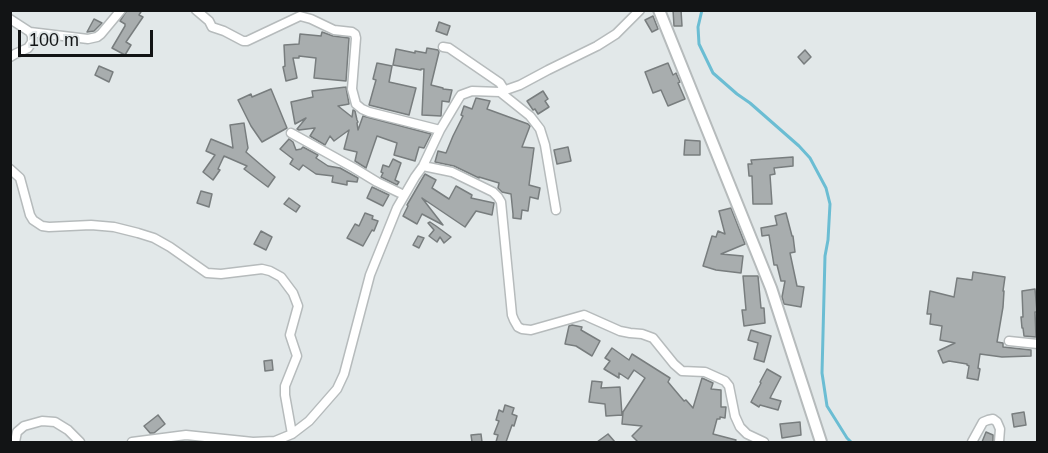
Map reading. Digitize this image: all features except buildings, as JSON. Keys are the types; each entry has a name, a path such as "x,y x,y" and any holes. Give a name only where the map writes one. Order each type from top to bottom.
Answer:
{"street":[{"path":"10,19 30,32 88,39 101,34 121,10"},
{"path":"196,10 212,27 243,41 300,16 311,18 334,30 352,32 356,38 352,89 356,104 369,112 440,130"},
{"path":"132,442 186,435 253,442 275,441 292,434 309,421 337,389 344,374 370,275 397,208 423,166 440,130 461,95 472,91 503,91 520,85 597,46 616,34 640,10"},
{"path":"658,10 771,288 821,442"},
{"path":"10,57 31,46 30,32"},
{"path":"443,47 449,48 500,82 503,91 531,116 540,129 545,145 556,210"},
{"path":"291,133 404,195"},
{"path":"423,166 452,172 493,192 501,202 512,315 518,327 522,330 531,330 584,315 620,331 653,338 682,371 707,372 725,381 730,390 735,416 740,427 747,434 764,442"},
{"path":"10,169 20,178 33,220 42,226 114,227 154,238 207,273 221,274 262,269 281,277 293,293 298,306 290,335 297,356 285,386 292,434"},
{"path":"1009,341 1038,344"},
{"path":"972,442 983,422 993,419 1000,429 999,442"},
{"path":"15,442 17,432 24,426 42,421 55,422 68,430 80,442"}],"waterway":[{"path":"702,10 698,27 699,44 713,73 799,146 810,158 826,188 830,204 825,256 822,373 827,406 851,442"}]}
